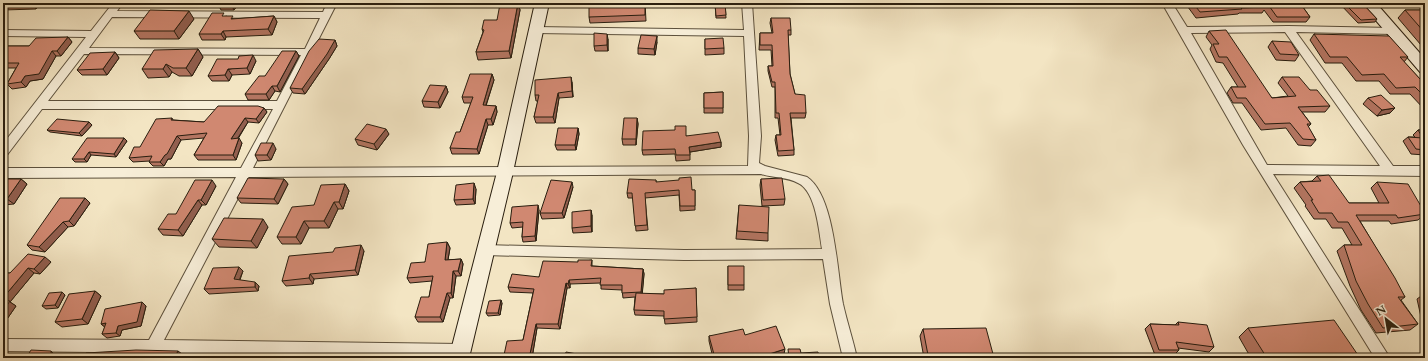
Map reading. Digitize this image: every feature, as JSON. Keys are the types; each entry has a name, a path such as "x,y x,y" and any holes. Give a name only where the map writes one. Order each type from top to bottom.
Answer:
{"main road":[{"path":"460,354 505,172 542,3"},
{"path":"1368,3 1425,68"}],"street":[{"path":"3,152 118,3"},
{"path":"153,347 308,52 332,3"},
{"path":"747,3 755,136 753,164 760,170"},
{"path":"1167,3 1264,169 1382,358"},
{"path":"110,14 326,15"},
{"path":"1184,30 1288,29 1393,31"},
{"path":"1288,29 1390,171"},
{"path":"536,30 749,33"},
{"path":"3,33 94,34"},
{"path":"81,51 308,52"},
{"path":"39,105 280,105"},
{"path":"1264,169 1425,171"},
{"path":"3,173 760,170 794,176 809,184 817,197 829,254 835,297 850,358"},
{"path":"485,250 684,255 829,254"},
{"path":"3,345 460,354"}],"building":[{"path":"3,3 33,3 3,4"},
{"path":"219,3 232,3 218,4"},
{"path":"518,3 509,51 476,52 484,30 482,29 484,20 497,20 500,4"},
{"path":"589,3 645,3 645,15 589,17"},
{"path":"715,3 725,3 726,15 716,16"},
{"path":"1193,3 1262,3 1266,7 1200,12"},
{"path":"1267,3 1300,3 1310,17 1277,17"},
{"path":"1344,3 1362,3 1377,19 1361,20"},
{"path":"150,10 189,11 174,31 134,31"},
{"path":"1405,10 1425,10 1425,33"},
{"path":"212,13 224,13 222,16 233,16 231,19 274,16 268,29 223,31 221,34 199,34"},
{"path":"771,18 790,18 791,30 788,30 790,74 795,94 805,95 806,113 790,113 794,150 778,151 776,135 781,135 779,113 776,113 775,82 772,82 768,66 773,66 772,45 760,45 760,33 773,33"},
{"path":"1226,30 1272,98 1296,96 1282,77 1299,77 1310,90 1317,90 1330,106 1298,107 1311,124 1307,124 1316,140 1303,139 1290,123 1265,124 1246,98 1237,98 1231,87 1246,87 1227,57 1219,57 1213,44 1219,44 1209,31"},
{"path":"594,33 607,34 607,45 594,46"},
{"path":"1314,34 1389,36 1408,57 1400,57 1420,79 1425,79 1425,97 1415,87 1396,88 1384,74 1362,75 1347,57 1330,57"},
{"path":"641,35 657,36 654,49 638,48"},
{"path":"68,37 57,51 52,51 39,74 25,76 21,82 7,84 19,63 3,63 3,46 29,46 36,38"},
{"path":"723,38 724,48 705,49 705,39"},
{"path":"319,39 335,40 302,89 290,88 309,51"},
{"path":"1272,41 1291,42 1299,55 1280,54"},
{"path":"198,49 186,68 173,68 166,64 163,69 142,69 154,50"},
{"path":"282,51 296,51 277,86 272,86 266,94 245,94 259,76 265,76"},
{"path":"115,52 103,69 77,70 90,53"},
{"path":"253,55 247,68 228,69 225,75 208,76 217,59 238,59 239,56"},
{"path":"470,74 492,74 483,105 496,106 491,119 486,119 477,149 450,148 456,132 460,132 473,97 462,97"},
{"path":"571,77 572,91 558,93 553,117 534,117 539,95 535,95 535,80"},
{"path":"430,85 446,86 438,102 422,101"},
{"path":"723,92 723,108 704,108 704,93"},
{"path":"1381,95 1395,108 1382,110 1368,98"},
{"path":"218,106 258,106 264,108 256,119 245,118 231,139 239,138 233,155 194,155 207,133 177,136 167,154 160,162 149,162 152,156 129,158 134,147 140,147 156,119 172,118 171,120 204,122"},
{"path":"624,118 637,118 636,139 622,139"},
{"path":"57,119 89,122 79,133 47,130"},
{"path":"367,124 386,129 374,144 355,139"},
{"path":"675,126 686,126 686,136 718,132 721,142 689,147 690,155 676,155 675,149 642,150 643,131 675,130"},
{"path":"558,128 578,128 575,145 555,145"},
{"path":"1418,130 1425,130 1425,150 1416,149 1408,137 1423,138"},
{"path":"87,138 124,138 114,154 89,152 84,159 72,159"},
{"path":"261,143 273,143 267,155 255,155"},
{"path":"1329,175 1349,203 1389,203 1377,182 1408,184 1425,214 1398,218 1396,215 1356,215 1405,297 1398,297 1418,324 1383,328 1368,304 1356,281 1344,245 1362,245 1348,222 1338,222 1332,213 1319,213 1311,200 1313,200 1300,182 1321,181 1317,176"},
{"path":"691,177 692,190 695,190 695,206 680,206 679,190 645,193 647,225 635,226 632,193 627,193 629,179 656,180 656,182 679,180 679,178"},
{"path":"248,178 284,179 274,199 237,198"},
{"path":"782,178 785,199 763,200 761,179"},
{"path":"3,179 21,179 7,199 3,199"},
{"path":"195,180 212,180 201,200 198,200 178,230 158,229 168,214 176,214"},
{"path":"551,180 572,182 562,213 540,213"},
{"path":"474,183 473,199 454,200 456,185"},
{"path":"345,184 339,202 334,202 324,221 304,221 296,237 277,237 292,207 314,205 321,185"},
{"path":"60,198 85,198 69,221 63,222 39,247 27,245"},
{"path":"538,205 535,236 522,237 523,222 510,223 512,207"},
{"path":"739,205 769,207 768,233 737,231"},
{"path":"591,210 591,226 572,228 572,212"},
{"path":"224,218 263,219 251,241 212,239"},
{"path":"447,242 445,260 461,259 458,271 453,271 451,293 447,293 440,317 415,317 421,297 429,297 433,276 407,278 411,263 425,262 428,244"},
{"path":"361,245 355,270 310,274 309,278 282,281 289,256 333,252 335,248"},
{"path":"28,254 45,257 34,269 28,268 3,298 3,273 10,273"},
{"path":"578,260 592,260 591,266 643,269 641,292 622,293 622,285 600,285 601,278 569,280 568,284 566,283 558,324 536,324 530,354 504,355 507,341 523,340 534,289 508,287 512,274 539,277 543,261 578,262"},
{"path":"728,266 744,266 744,285 728,285"},
{"path":"239,267 234,279 255,282 255,287 204,289 213,268"},
{"path":"696,288 697,317 664,319 664,311 634,310 636,293 664,294 664,290"},
{"path":"95,291 82,319 55,322 69,294"},
{"path":"62,292 55,305 42,306 49,293"},
{"path":"3,300 10,301 3,311"},
{"path":"501,300 498,313 486,313 489,301"},
{"path":"142,302 137,322 118,326 116,333 102,334 106,323 101,324 105,309"},
{"path":"1334,320 1360,358 1267,358 1248,328"},
{"path":"1178,322 1207,325 1214,347 1176,342 1179,350 1159,350 1150,324 1179,325"},
{"path":"776,326 785,349 760,357 759,354 742,358 715,358 709,336 743,329 745,335"},
{"path":"986,328 993,354 928,355 923,329"},
{"path":"788,349 800,349 801,353 818,352 819,358 789,358"},
{"path":"31,350 51,351 51,356 63,356 61,358 26,358"},
{"path":"136,350 178,351 174,358 82,358 86,353"},
{"path":"566,352 577,354 576,358 564,358"},
{"path":"646,356 656,357 656,358 645,358"}]}
